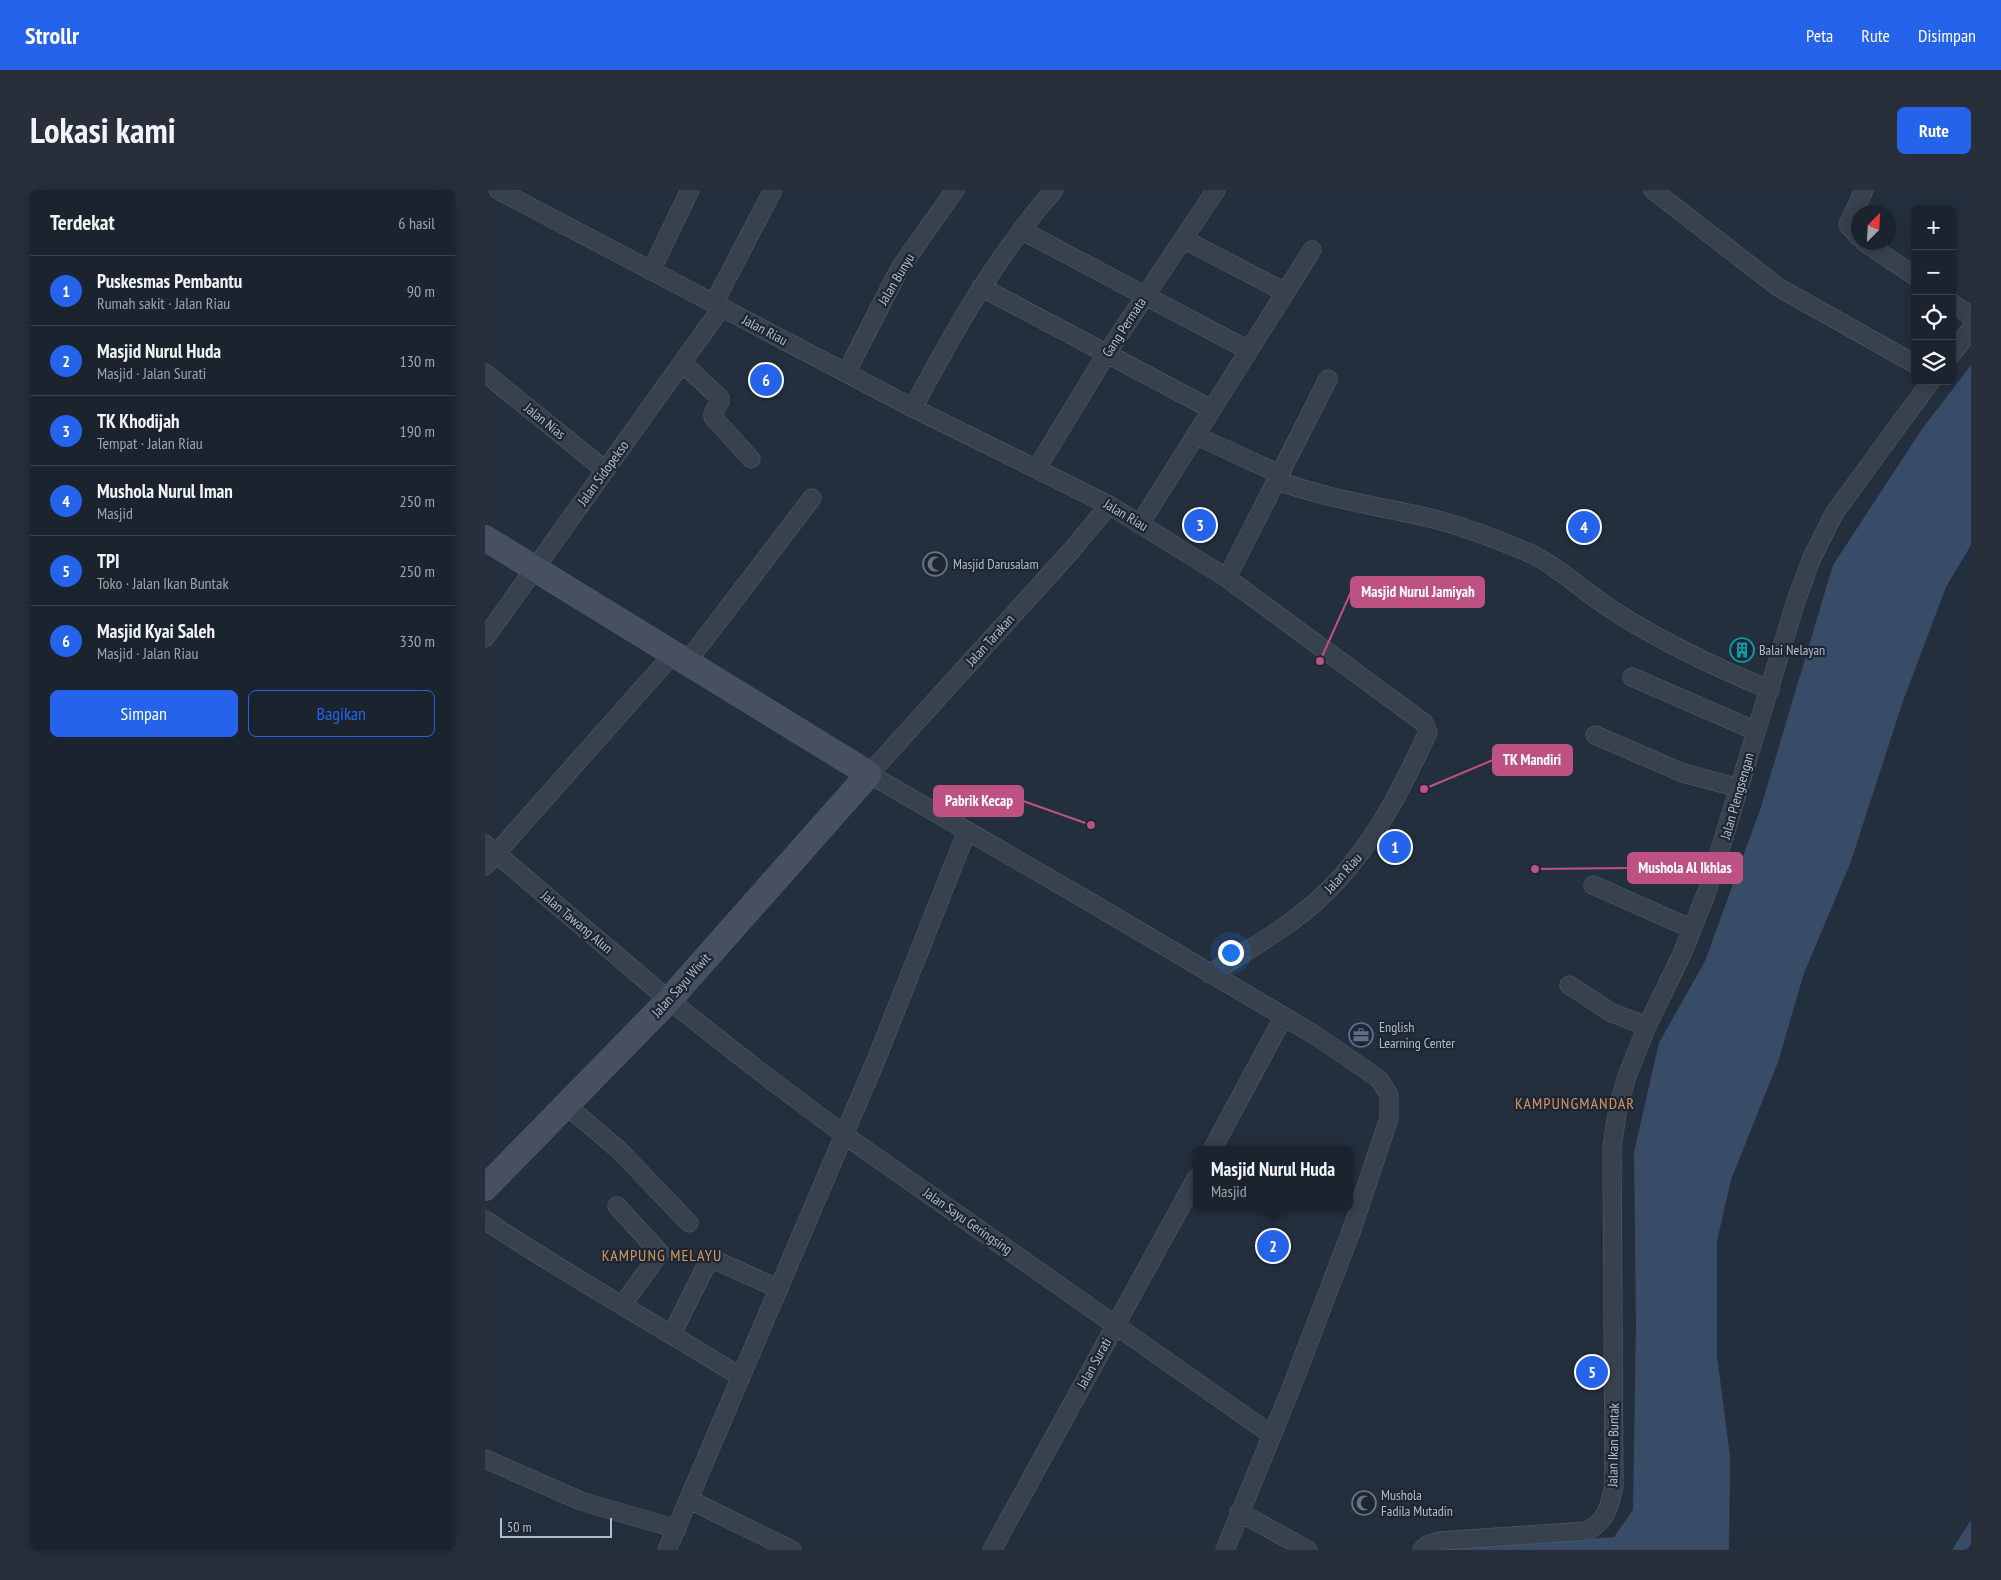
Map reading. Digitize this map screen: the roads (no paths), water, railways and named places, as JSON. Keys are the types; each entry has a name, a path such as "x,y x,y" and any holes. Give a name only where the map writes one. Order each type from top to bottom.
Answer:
{"main road":[{"path":"485,538 869,774"},
{"name":"Jalan Sayu Wiwit","path":"485,1188 669,1000 869,774"}],"street":[{"name":"Jalan Riau","path":"498,190 913,408 1109,505 1227,578 1421,720 1428,729 1401,788 1379,827 1348,869 1319,898 1285,925 1210,974"},
{"path":"651,271 690,190"},
{"name":"Jalan Sidopekso","path":"485,638 682,364 718,305 773,190"},
{"name":"Jalan Bunyu","path":"846,373 900,268 955,190"},
{"path":"913,408 947,343 981,287 1021,230 1054,190"},
{"name":"Gang Permata","path":"1037,468 1107,353 1216,190"},
{"path":"1653,190 1783,291 1911,362"},
{"path":"1857,205 1864,190"},
{"path":"1021,230 1248,350"},
{"path":"1183,239 1285,292"},
{"path":"1140,524 1312,250"},
{"path":"1876,250 1911,273"},
{"path":"981,287 1211,409"},
{"path":"1956,306 1971,316"},
{"path":"1956,349 1971,329"},
{"path":"682,364 720,398 721,402 713,413 713,417 751,459"},
{"name":"Jalan Nias","path":"485,373 605,470"},
{"path":"1227,578 1328,379"},
{"name":"Jalan Plengsengan","path":"1645,1031 1692,930 1725,837 1756,731 1811,560 1831,519 1850,490 1928,385"},
{"path":"1195,435 1310,492 1441,521 1516,548 1546,562 1611,609 1650,633 1726,672 1770,690"},
{"path":"489,855 680,658 812,498"},
{"name":"Jalan Tarakan","path":"869,774 1071,551 1109,505"},
{"path":"1632,677 1756,731"},
{"path":"1595,735 1683,773 1739,788"},
{"path":"869,774 1284,1016 1373,1075 1386,1088 1390,1105 1389,1118 1352,1228 1272,1435 1225,1550"},
{"path":"667,1550 690,1500 843,1134 876,1060 967,831"},
{"name":"Jalan Tawang Alun","path":"489,855 669,1000"},
{"path":"1593,885 1692,930"},
{"path":"1569,985 1612,1013 1645,1031"},
{"name":"Jalan Sayu Geringsing","path":"669,1000 843,1134 1272,1435"},
{"path":"1214,1146 1284,1016"},
{"name":"Jalan Ikan Buntak","path":"1421,1550 1427,1545 1439,1541 1587,1531 1600,1523 1609,1508 1614,1486 1613,1147 1620,1100 1645,1031"},
{"path":"566,1105 619,1150 689,1222"},
{"name":"Jalan Surati","path":"992,1550 1193,1184"},
{"path":"617,1206 660,1253 623,1304"},
{"path":"485,1220 546,1261 623,1304 741,1377"},
{"path":"672,1334 710,1258 779,1290"},
{"path":"485,1459 581,1501 677,1529"},
{"path":"690,1500 792,1550"},
{"path":"1239,1512 1307,1550"}],"water":[{"path":"1971,365 1971,545 1946,587 1903,701 1850,864 1804,973 1778,1062 1731,1180 1717,1241 1717,1356 1730,1456 1729,1550 1436,1550 1614,1537 1633,1510 1636,1324 1634,1152 1659,1043 1705,961 1761,807 1833,565 1922,429"},
{"path":"1971,1520 1971,1550 1952,1550"}],"place":[{"name":"Masjid Kyai Saleh","path":"766,380"},
{"name":"TK Khodijah","path":"1200,525"},
{"name":"Mushola Nurul Iman","path":"1584,527"},
{"name":"Masjid Darusalam","path":"935,564"},
{"name":"Balai Nelayan","path":"1742,650"},
{"name":"Masjid Nurul Jamiyah","path":"1320,661"},
{"name":"TK Mandiri","path":"1424,789"},
{"name":"Pabrik Kecap","path":"1091,825"},
{"name":"Puskesmas Pembantu","path":"1395,847"},
{"name":"Mushola Al Ikhlas","path":"1535,869"},
{"name":"English Learning Center","path":"1361,1035"},
{"name":"Masjid Nurul Huda","path":"1273,1246"},
{"name":"TPI","path":"1592,1372"},
{"name":"Mushola Fadila Mutadin","path":"1364,1503"}],"district":[{"name":"KAMPUNGMANDAR","path":"1575,1103"},
{"name":"KAMPUNG MELAYU","path":"662,1255"}]}
